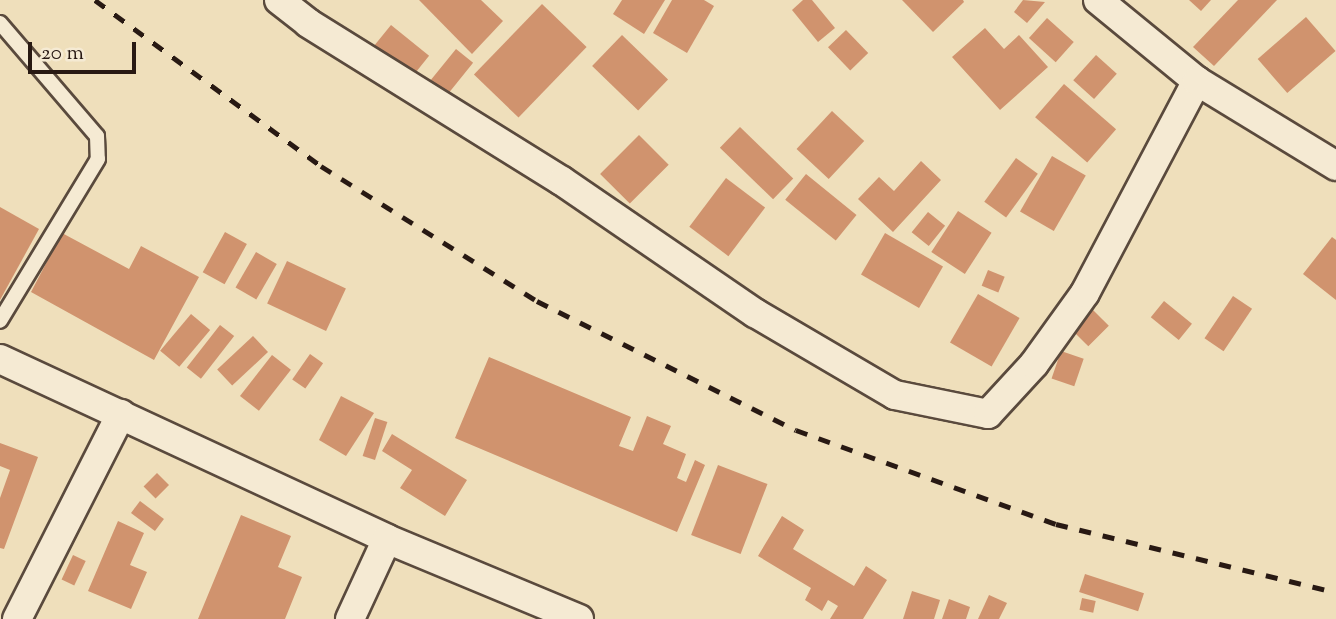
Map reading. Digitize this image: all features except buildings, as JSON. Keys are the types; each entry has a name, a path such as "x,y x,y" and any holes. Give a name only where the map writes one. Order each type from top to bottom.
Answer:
{"street":[{"path":"279,0 308,23 562,181 754,313 895,395 988,414 1034,364 1085,293 1197,81"},
{"path":"1098,0 1197,81 1336,166"},
{"path":"0,359 387,539 579,619"},
{"path":"17,619 121,414"},
{"path":"350,619 387,539"}],"lane":[{"path":"0,23 97,136 98,159 0,321"}],"railway":[{"path":"95,0 321,166 537,301 796,430 1056,524 1336,592"}]}
